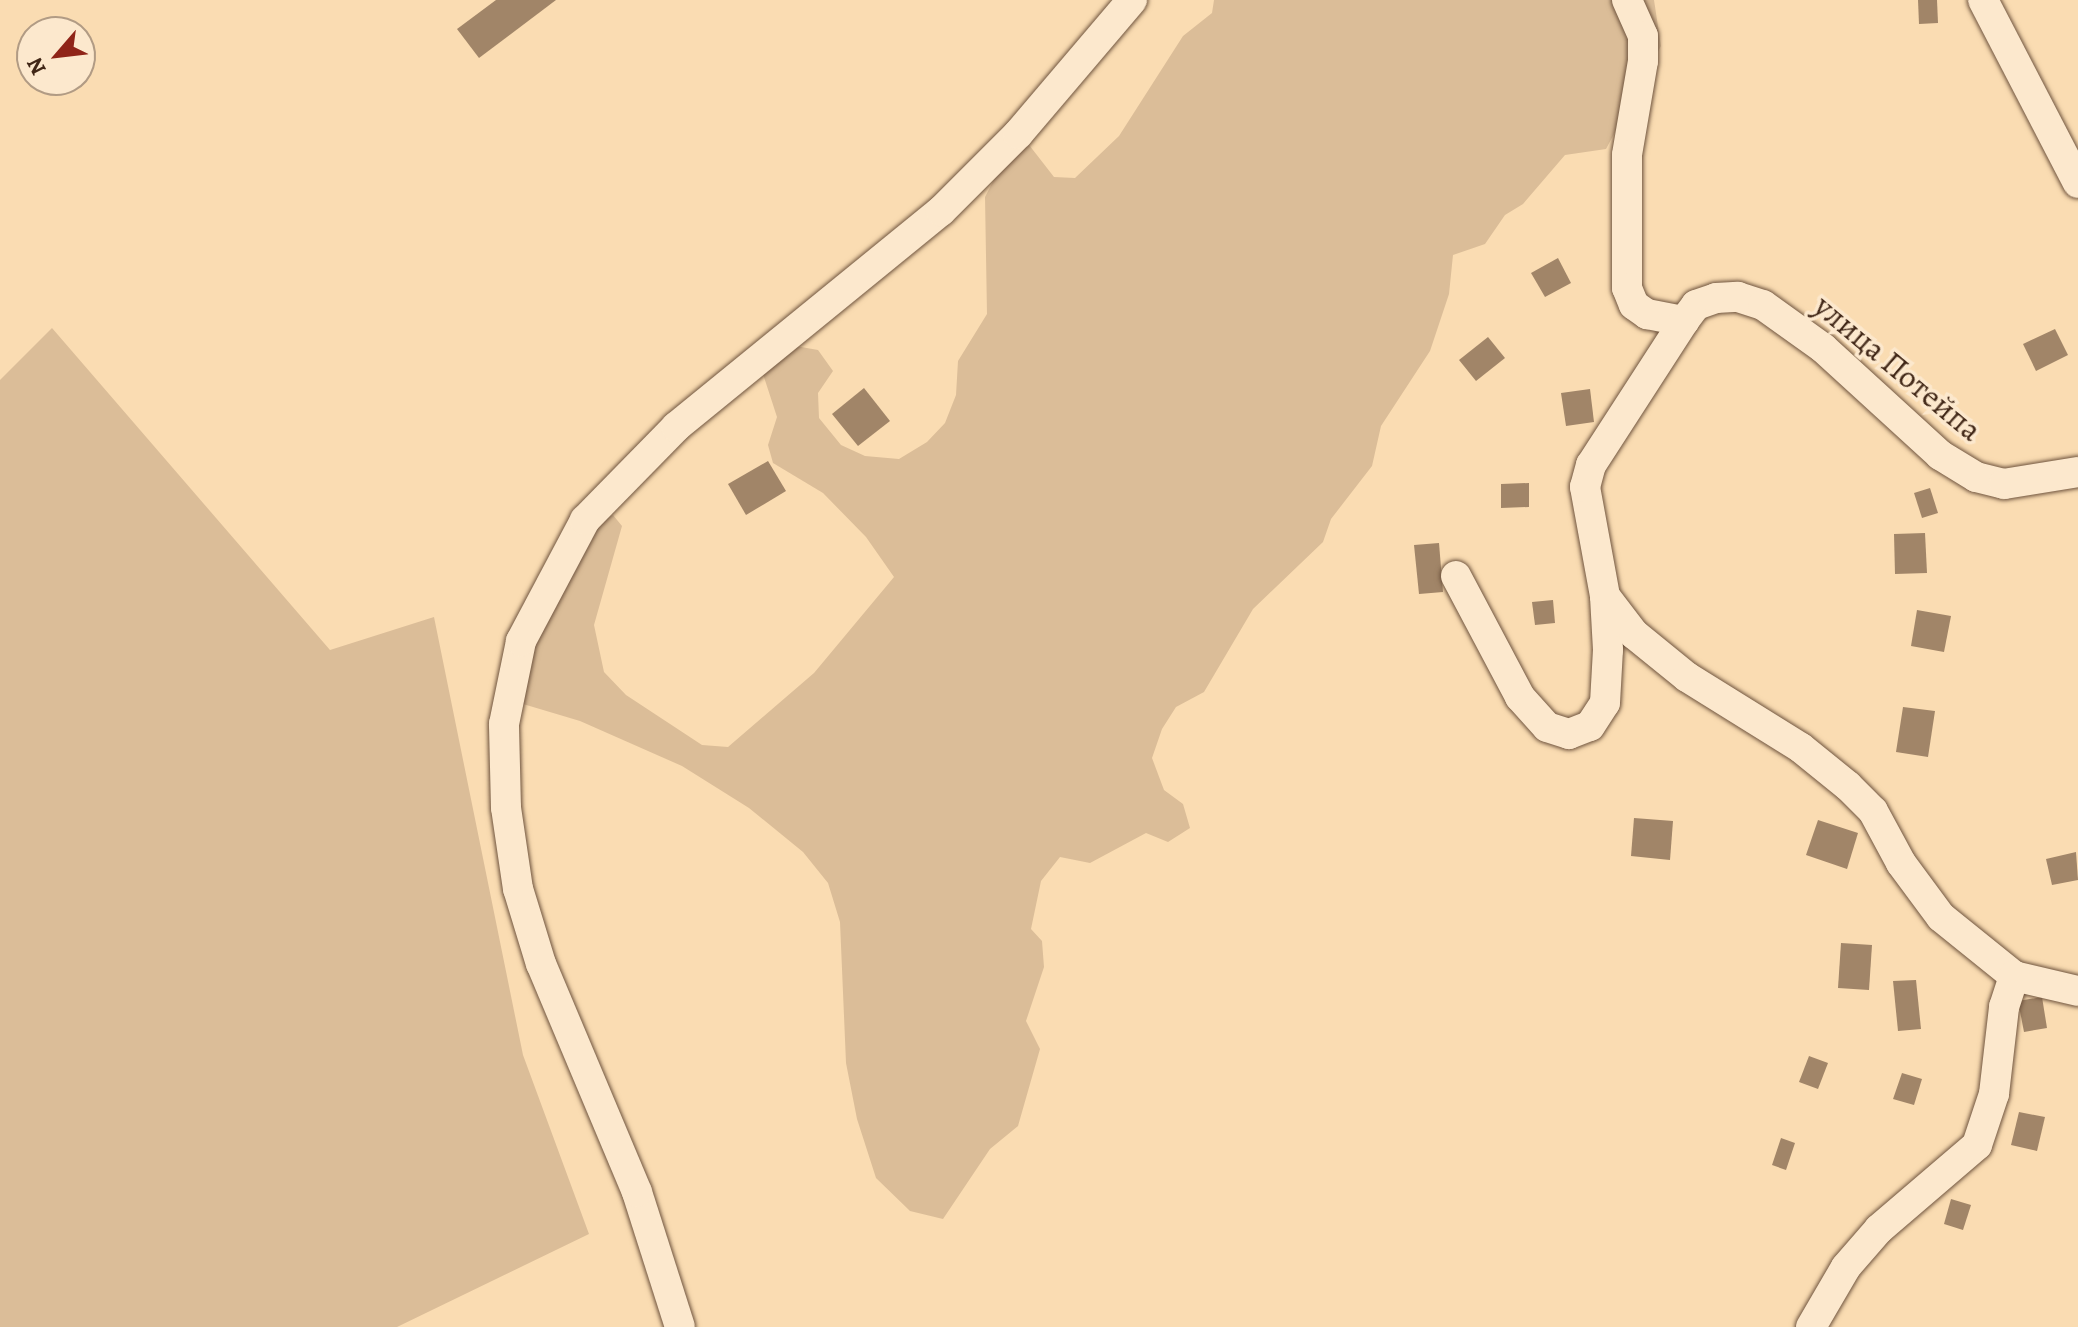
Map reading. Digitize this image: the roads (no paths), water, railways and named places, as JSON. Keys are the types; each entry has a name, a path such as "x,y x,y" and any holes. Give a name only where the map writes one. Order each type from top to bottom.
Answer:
{"street":[{"path":"680,1327 637,1192 541,964 518,889 506,808 504,724 521,641 585,520 676,427 941,211 1018,134 1132,0"},
{"path":"1456,576 1520,697 1547,727 1569,734 1590,726 1605,703 1605,596 1585,487 1591,465 1684,321 1647,314 1634,305 1627,288 1627,155 1643,36 1627,0"},
{"path":"1983,0 2078,183"},
{"name":"улица Потейпа","path":"1684,321 1696,305 1716,298 1738,297 1763,305 1823,348 1940,455 1976,477 2004,484 2078,472"},
{"path":"1605,596 1634,634 1687,677 1801,748 1848,786 1873,811 1901,863 1941,917 2014,976 2078,991"},
{"path":"1811,1327 1846,1267 1879,1229 1977,1145 1994,1094 2002,1021 2014,976"}]}
